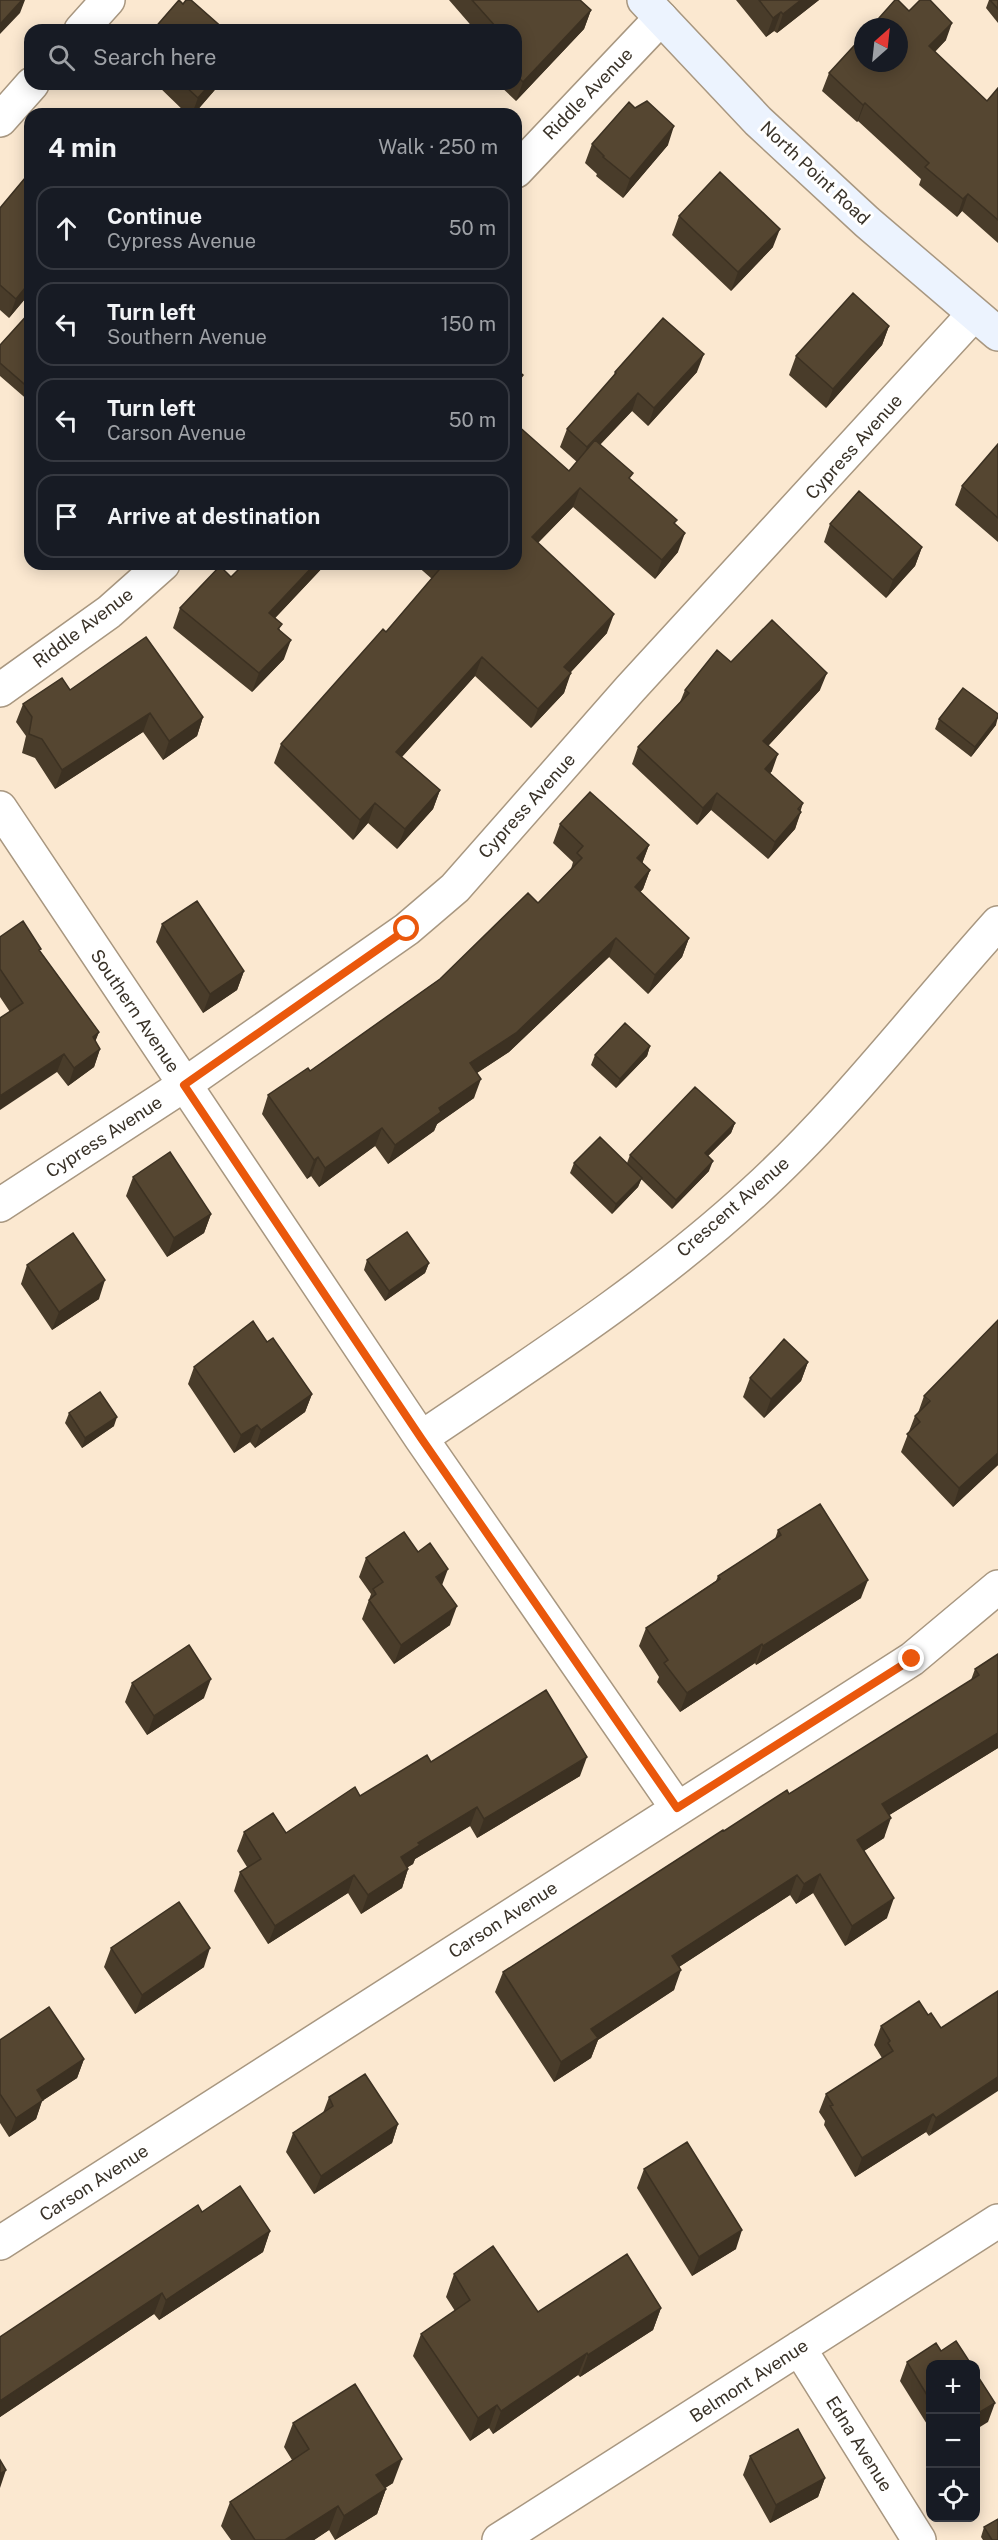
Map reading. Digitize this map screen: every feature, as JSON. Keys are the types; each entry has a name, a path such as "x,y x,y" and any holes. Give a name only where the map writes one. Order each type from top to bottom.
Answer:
{"street":[{"path":"86,24 105,1"},
{"name":"Riddle Avenue","path":"522,164 652,9"},
{"name":"North Point Road","path":"652,9 758,121 867,222 986,325"},
{"path":"0,120 27,90"},
{"name":"Cypress Avenue","path":"0,1205 184,1085 407,929 455,888 630,689 841,462 986,325"},
{"name":"Riddle Avenue","path":"0,690 109,612 156,570"},
{"name":"Southern Avenue","path":"0,808 421,1438 677,1808"},
{"name":"Crescent Avenue","path":"421,1438 589,1325 718,1225 819,1128 998,923"},
{"name":"Carson Avenue","path":"0,2243 912,1659 998,1587"},
{"name":"Belmont Avenue","path":"499,2540 998,2221"},
{"name":"Edna Avenue","path":"799,2348 919,2540"}],"building":[{"path":"0,0 22,0 0,24"},
{"path":"179,0 183,4 186,0 191,0 218,24 158,24"},
{"path":"472,0 580,0 591,10 523,82 522,24 493,24"},
{"path":"759,0 801,0 783,14 781,12 773,18"},
{"path":"895,0 898,0 909,11 920,0 930,0 952,23 929,46 987,101 998,88 998,220 968,194 963,199 925,167 929,163 829,73 854,46 854,72 908,72 908,18 879,18"},
{"path":"990,0 998,0 998,9"},
{"path":"189,90 205,90 198,98"},
{"path":"647,101 674,126 630,179 603,157 592,144 629,102 635,108"},
{"path":"720,172 780,229 738,272 679,216"},
{"path":"24,179 24,289 16,299 0,285 0,208"},
{"path":"853,293 889,326 833,389 796,356"},
{"path":"663,318 704,354 654,408 638,393 587,447 567,429"},
{"path":"24,319 24,384 0,363 0,345"},
{"path":"522,429 569,471 595,440 633,473 629,478 677,520 674,523 685,533 662,560 580,488 532,537 614,614 564,667 571,673 538,709 482,657 396,752 440,790 405,829 375,803 360,820 281,744 383,629 386,632 439,570 522,570"},
{"path":"998,444 998,518 962,486"},
{"path":"859,491 922,547 893,580 830,524"},
{"path":"216,570 224,570 231,577 238,570 309,570 269,613 282,624 278,629 291,640 259,673 180,608"},
{"path":"772,620 827,673 763,741 778,754 765,769 803,803 798,809 801,812 775,842 717,793 703,808 638,747 689,693 685,690 717,650 731,662"},
{"path":"146,637 203,717 169,741 150,713 62,770 42,739 29,734 32,717 23,704 62,678 70,690"},
{"path":"963,688 998,714 975,747 939,719"},
{"path":"590,792 649,845 637,858 650,870 635,887 689,938 655,975 616,938 516,1033 470,1063 481,1079 439,1108 441,1112 395,1145 382,1128 325,1168 318,1157 314,1160 268,1095 308,1068 310,1071 440,979 528,893 538,903 582,858 577,853 583,846 560,824"},
{"path":"197,901 244,971 210,994 162,924"},
{"path":"23,921 41,949 39,950 99,1032 93,1037 100,1049 74,1068 64,1054 0,1096 0,1018 23,1003 0,969 0,937"},
{"path":"625,1023 650,1046 620,1079 595,1055"},
{"path":"695,1087 735,1123 705,1153 713,1161 676,1200 630,1155"},
{"path":"600,1137 642,1178 616,1204 574,1163"},
{"path":"170,1152 211,1214 174,1238 133,1177"},
{"path":"407,1232 429,1263 389,1291 367,1260"},
{"path":"73,1233 105,1280 59,1312 27,1265"},
{"path":"998,1320 998,1453 959,1488 907,1434 920,1422 915,1416 930,1401 924,1396"},
{"path":"253,1321 267,1342 273,1338 312,1394 261,1430 257,1425 241,1435 194,1367"},
{"path":"784,1339 808,1362 771,1399 750,1378"},
{"path":"100,1392 117,1417 85,1438 69,1413"},
{"path":"820,1504 868,1580 763,1646 762,1644 687,1693 664,1663 668,1660 646,1628 720,1579 718,1576 781,1535 778,1530"},
{"path":"404,1532 418,1552 430,1543 448,1569 436,1577 457,1606 401,1645 369,1600 376,1594 373,1589 383,1582 366,1558"},
{"path":"189,1645 211,1679 154,1716 132,1683"},
{"path":"998,1654 998,1733 882,1804 891,1818 857,1840 894,1898 852,1926 820,1874 804,1884 797,1875 672,1956 681,1970 591,2029 598,2038 561,2062 503,1972 787,1790 789,1794 979,1675 975,1669"},
{"path":"546,1690 587,1757 484,1819 477,1807 418,1843 420,1845 401,1857 408,1869 368,1895 354,1875 275,1926 240,1872 261,1859 244,1832 273,1813 286,1833 355,1787 360,1796 427,1755 431,1762"},
{"path":"179,1902 210,1948 142,1995 111,1948"},
{"path":"998,1991 998,2077 936,2118 933,2114 862,2158 830,2106 833,2105 826,2094 893,2051 881,2026 919,2001 928,2015 931,2013 941,2028"},
{"path":"49,2007 84,2059 37,2090 43,2100 16,2118 0,2094 0,2040"},
{"path":"365,2074 398,2124 321,2176 293,2133 333,2106 329,2097"},
{"path":"687,2142 742,2230 699,2257 644,2169"},
{"path":"240,2186 270,2231 166,2300 162,2293 0,2401 0,2337 198,2205 202,2212"},
{"path":"493,2246 538,2312 627,2254 661,2308 588,2355 587,2353 501,2411 497,2405 478,2418 421,2334 470,2300 454,2274"},
{"path":"956,2341 968,2360 926,2360 926,2393 907,2362 936,2343 941,2351"},
{"path":"980,2380 995,2403 980,2412"},
{"path":"355,2384 402,2459 376,2475 386,2489 344,2516 338,2506 285,2540 255,2540 230,2502 309,2449 293,2423"},
{"path":"798,2429 825,2478 776,2505 750,2456"},
{"path":"0,2460 6,2470 0,2474"},
{"path":"998,2519 998,2540 992,2540 984,2527"}],"route":[{"path":"407,929 184,1085 421,1438 677,1808 912,1659"}]}
